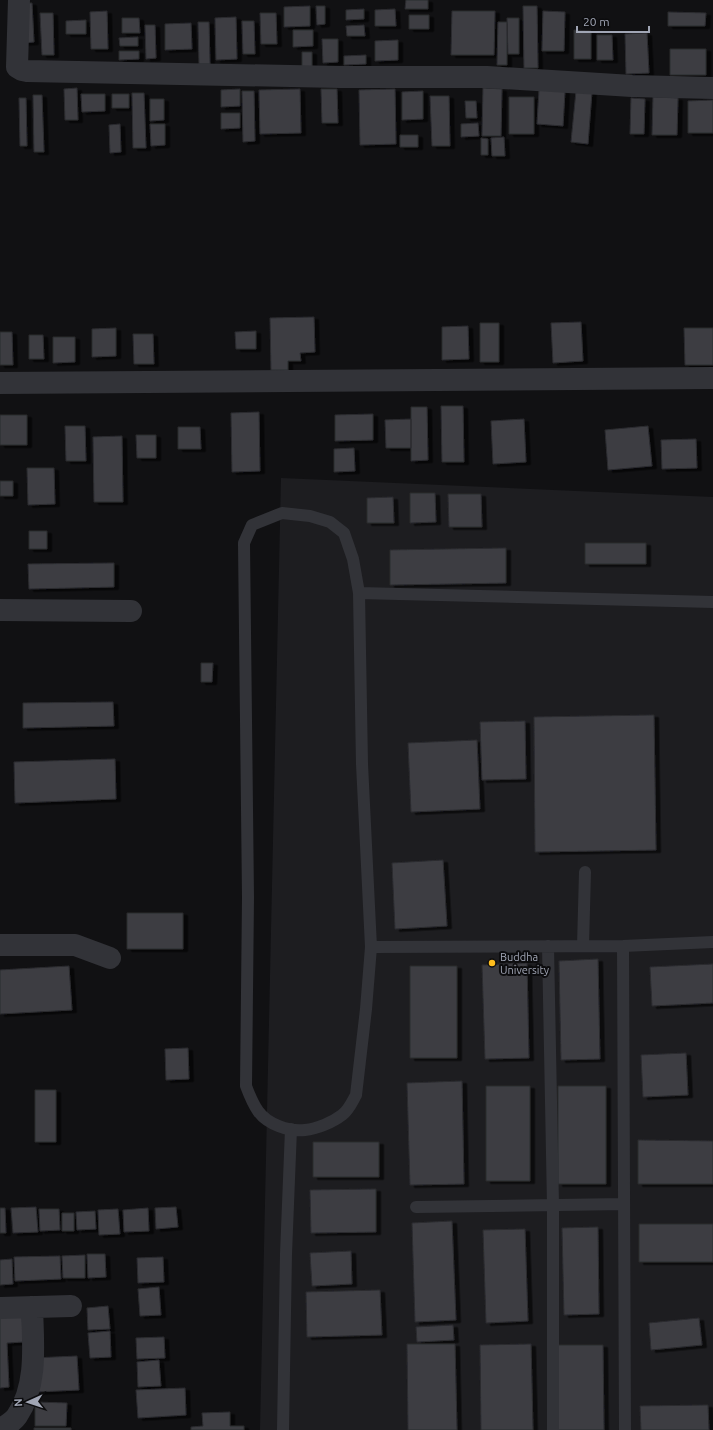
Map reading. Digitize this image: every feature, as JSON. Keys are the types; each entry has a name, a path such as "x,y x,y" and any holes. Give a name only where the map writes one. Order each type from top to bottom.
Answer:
{"street":[{"path":"19,0 18,67 27,71 332,77 487,77 632,86 713,88"},
{"path":"0,383 713,378"},
{"path":"0,610 131,611"},
{"path":"0,945 75,945 110,958"},
{"path":"0,1308 71,1306"},
{"path":"0,1430 16,1418 30,1388 33,1348 32,1307"}],"lane":[{"path":"282,513 310,516 330,522 344,533 353,559 359,593 362,764 371,947 356,1095 350,1106 342,1116 322,1126 304,1130 291,1129 273,1124 258,1111 246,1086 248,897 244,543 252,525 282,513"},
{"path":"359,593 713,602"},
{"path":"583,946 585,872"},
{"path":"371,947 623,946 713,942"},
{"path":"548,946 553,1205 553,1430"},
{"path":"623,946 625,1430"},
{"path":"283,1430 286,1254 291,1129"},
{"path":"416,1207 624,1204"}],"shaded area":[{"name":"Buddha University","path":"281,478 713,497 713,1430 260,1430"}],"building":[{"path":"406,0 428,0 428,9 405,9"},
{"path":"21,3 32,3 34,42 23,43"},
{"path":"310,6 310,26 284,27 284,7"},
{"path":"316,6 325,6 325,24 317,25"},
{"path":"523,6 537,6 538,68 524,68"},
{"path":"364,9 364,19 346,20 346,10"},
{"path":"395,9 396,26 375,26 375,10"},
{"path":"107,11 108,49 91,49 90,12"},
{"path":"452,11 495,11 494,55 451,55"},
{"path":"543,11 565,12 564,51 542,51"},
{"path":"668,12 706,13 705,26 668,26"},
{"path":"40,13 53,13 54,55 42,55"},
{"path":"260,13 276,13 277,44 261,44"},
{"path":"409,15 429,15 429,29 409,29"},
{"path":"236,17 237,59 216,60 215,18"},
{"path":"122,18 139,18 140,33 122,33"},
{"path":"507,18 519,18 519,54 508,54"},
{"path":"86,20 86,34 66,34 66,21"},
{"path":"242,21 254,21 255,54 243,54"},
{"path":"198,22 209,22 210,64 199,64"},
{"path":"498,22 507,22 507,65 497,65"},
{"path":"191,23 192,49 165,50 165,24"},
{"path":"145,25 155,25 156,58 146,59"},
{"path":"364,25 365,36 347,36 346,26"},
{"path":"293,30 313,30 313,46 293,47"},
{"path":"574,30 591,31 591,59 574,59"},
{"path":"647,33 649,73 626,74 625,34"},
{"path":"597,35 612,35 613,60 597,60"},
{"path":"138,37 138,46 120,46 119,38"},
{"path":"322,39 338,39 338,62 323,63"},
{"path":"398,40 398,60 375,61 375,41"},
{"path":"670,49 706,49 706,75 670,75"},
{"path":"119,51 139,51 139,59 119,60"},
{"path":"302,52 312,52 312,67 302,68"},
{"path":"366,55 366,64 344,65 344,56"},
{"path":"77,88 78,120 65,120 64,89"},
{"path":"483,88 502,89 501,136 482,136"},
{"path":"240,89 240,106 221,107 221,90"},
{"path":"300,89 301,133 260,134 259,90"},
{"path":"321,89 337,89 338,123 322,123"},
{"path":"395,89 396,144 360,145 359,90"},
{"path":"539,90 565,91 563,126 537,124"},
{"path":"242,91 254,91 255,141 243,142"},
{"path":"423,91 423,119 402,120 402,92"},
{"path":"576,91 592,92 588,144 571,142"},
{"path":"132,93 144,93 146,148 133,148"},
{"path":"81,94 105,94 105,111 82,112"},
{"path":"112,94 129,94 129,108 112,108"},
{"path":"33,95 42,95 44,152 34,152"},
{"path":"430,96 449,96 450,146 432,146"},
{"path":"509,97 534,97 534,134 509,134"},
{"path":"653,97 678,98 677,135 652,135"},
{"path":"19,98 26,98 27,146 20,146"},
{"path":"631,98 645,99 644,134 630,134"},
{"path":"150,99 164,99 164,120 150,121"},
{"path":"713,100 713,133 688,133 688,101"},
{"path":"465,101 476,101 477,118 466,118"},
{"path":"221,113 240,113 240,128 221,129"},
{"path":"478,123 479,136 461,137 461,124"},
{"path":"120,124 121,152 110,153 109,125"},
{"path":"150,124 165,124 165,145 151,146"},
{"path":"400,135 418,135 418,147 400,147"},
{"path":"504,137 505,156 492,156 491,138"},
{"path":"481,138 488,139 488,155 481,155"},
{"path":"314,317 315,352 300,353 301,361 288,361 288,370 271,370 270,318"},
{"path":"581,322 583,361 553,363 551,323"},
{"path":"480,323 499,323 499,362 480,362"},
{"path":"468,326 469,359 442,360 442,327"},
{"path":"116,328 116,356 92,357 92,329"},
{"path":"684,328 713,328 713,365 685,365"},
{"path":"256,331 256,349 236,349 235,332"},
{"path":"0,332 12,332 13,365 0,365"},
{"path":"133,334 153,334 154,364 134,364"},
{"path":"29,335 43,335 44,359 29,359"},
{"path":"53,337 75,337 75,362 53,363"},
{"path":"441,406 463,406 464,462 442,462"},
{"path":"411,407 427,407 428,460 411,461"},
{"path":"259,412 260,471 232,472 231,413"},
{"path":"373,414 373,440 335,441 335,415"},
{"path":"0,415 27,415 27,445 0,445"},
{"path":"411,419 411,448 386,448 385,420"},
{"path":"524,419 526,462 493,464 491,421"},
{"path":"65,426 85,426 86,461 66,461"},
{"path":"648,426 652,466 608,470 605,430"},
{"path":"178,427 200,427 201,449 178,449"},
{"path":"136,435 156,435 156,458 137,458"},
{"path":"122,436 123,502 94,502 93,437"},
{"path":"696,439 697,468 662,469 661,440"},
{"path":"354,448 355,471 334,472 334,449"},
{"path":"27,468 54,468 55,504 28,505"},
{"path":"0,481 13,481 13,496 0,496"},
{"path":"410,493 435,493 436,522 410,523"},
{"path":"448,494 481,494 482,527 449,527"},
{"path":"393,497 394,523 367,523 367,498"},
{"path":"29,531 47,531 47,549 29,549"},
{"path":"585,543 646,543 646,564 585,564"},
{"path":"506,548 506,583 390,585 390,550"},
{"path":"114,563 114,587 29,589 28,564"},
{"path":"201,663 213,663 212,682 201,682"},
{"path":"113,702 114,726 23,728 23,703"},
{"path":"654,715 656,850 535,852 534,717"},
{"path":"525,721 526,779 482,780 480,722"},
{"path":"477,740 480,809 411,812 408,743"},
{"path":"115,759 116,799 15,803 14,762"},
{"path":"443,860 447,926 395,929 392,863"},
{"path":"127,913 183,913 183,949 127,949"},
{"path":"598,959 600,1059 561,1060 559,961"},
{"path":"527,963 529,1058 485,1059 482,965"},
{"path":"713,964 713,1003 652,1006 650,967"},
{"path":"69,966 72,1010 0,1014 0,970"},
{"path":"410,966 457,966 457,1058 410,1058"},
{"path":"188,1048 189,1079 166,1080 165,1049"},
{"path":"686,1053 688,1095 643,1097 641,1055"},
{"path":"462,1081 464,1184 410,1185 407,1083"},
{"path":"486,1086 530,1086 530,1181 486,1181"},
{"path":"558,1086 606,1086 606,1184 558,1184"},
{"path":"35,1090 56,1090 56,1142 35,1142"},
{"path":"638,1140 713,1141 713,1184 638,1184"},
{"path":"313,1142 379,1142 379,1177 313,1177"},
{"path":"376,1189 376,1232 311,1233 310,1190"},
{"path":"36,1207 38,1232 13,1233 11,1208"},
{"path":"176,1207 178,1227 156,1229 155,1208"},
{"path":"0,1208 5,1208 6,1233 0,1233"},
{"path":"148,1208 149,1231 124,1232 123,1210"},
{"path":"39,1209 59,1209 60,1230 40,1231"},
{"path":"118,1209 120,1234 99,1235 98,1210"},
{"path":"95,1211 96,1229 77,1230 76,1212"},
{"path":"62,1213 74,1213 74,1231 62,1231"},
{"path":"452,1221 456,1320 415,1322 412,1223"},
{"path":"639,1224 713,1224 713,1262 639,1262"},
{"path":"598,1227 599,1314 564,1315 562,1228"},
{"path":"525,1229 528,1321 486,1323 483,1230"},
{"path":"351,1251 352,1284 312,1286 310,1253"},
{"path":"87,1254 105,1254 106,1277 88,1278"},
{"path":"85,1255 85,1278 63,1278 62,1256"},
{"path":"60,1256 61,1279 15,1281 14,1257"},
{"path":"163,1257 164,1282 138,1283 137,1258"},
{"path":"12,1259 13,1284 0,1285 0,1260"},
{"path":"159,1287 161,1315 140,1316 138,1289"},
{"path":"380,1290 382,1335 307,1337 306,1292"},
{"path":"108,1306 110,1329 88,1330 87,1308"},
{"path":"22,1314 23,1342 7,1343 9,1387 0,1388 0,1315"},
{"path":"699,1318 702,1345 651,1350 649,1323"},
{"path":"453,1325 454,1340 417,1342 416,1327"},
{"path":"110,1331 111,1357 90,1358 88,1333"},
{"path":"164,1337 165,1358 137,1359 136,1338"},
{"path":"407,1344 455,1344 457,1430 408,1430"},
{"path":"531,1344 533,1430 481,1430 480,1345"},
{"path":"557,1345 603,1345 604,1430 558,1430"},
{"path":"77,1356 79,1390 35,1392 33,1358"},
{"path":"159,1360 161,1386 138,1387 137,1362"},
{"path":"185,1388 186,1415 138,1418 136,1390"},
{"path":"35,1402 67,1403 66,1426 35,1426"},
{"path":"708,1405 709,1430 641,1430 640,1406"},
{"path":"230,1412 230,1426 244,1426 244,1430 191,1430 191,1427 203,1426 202,1413"},
{"path":"34,1428 71,1428 71,1430 34,1430"}],"place":[{"name":"Buddha University","path":"492,963"}]}
